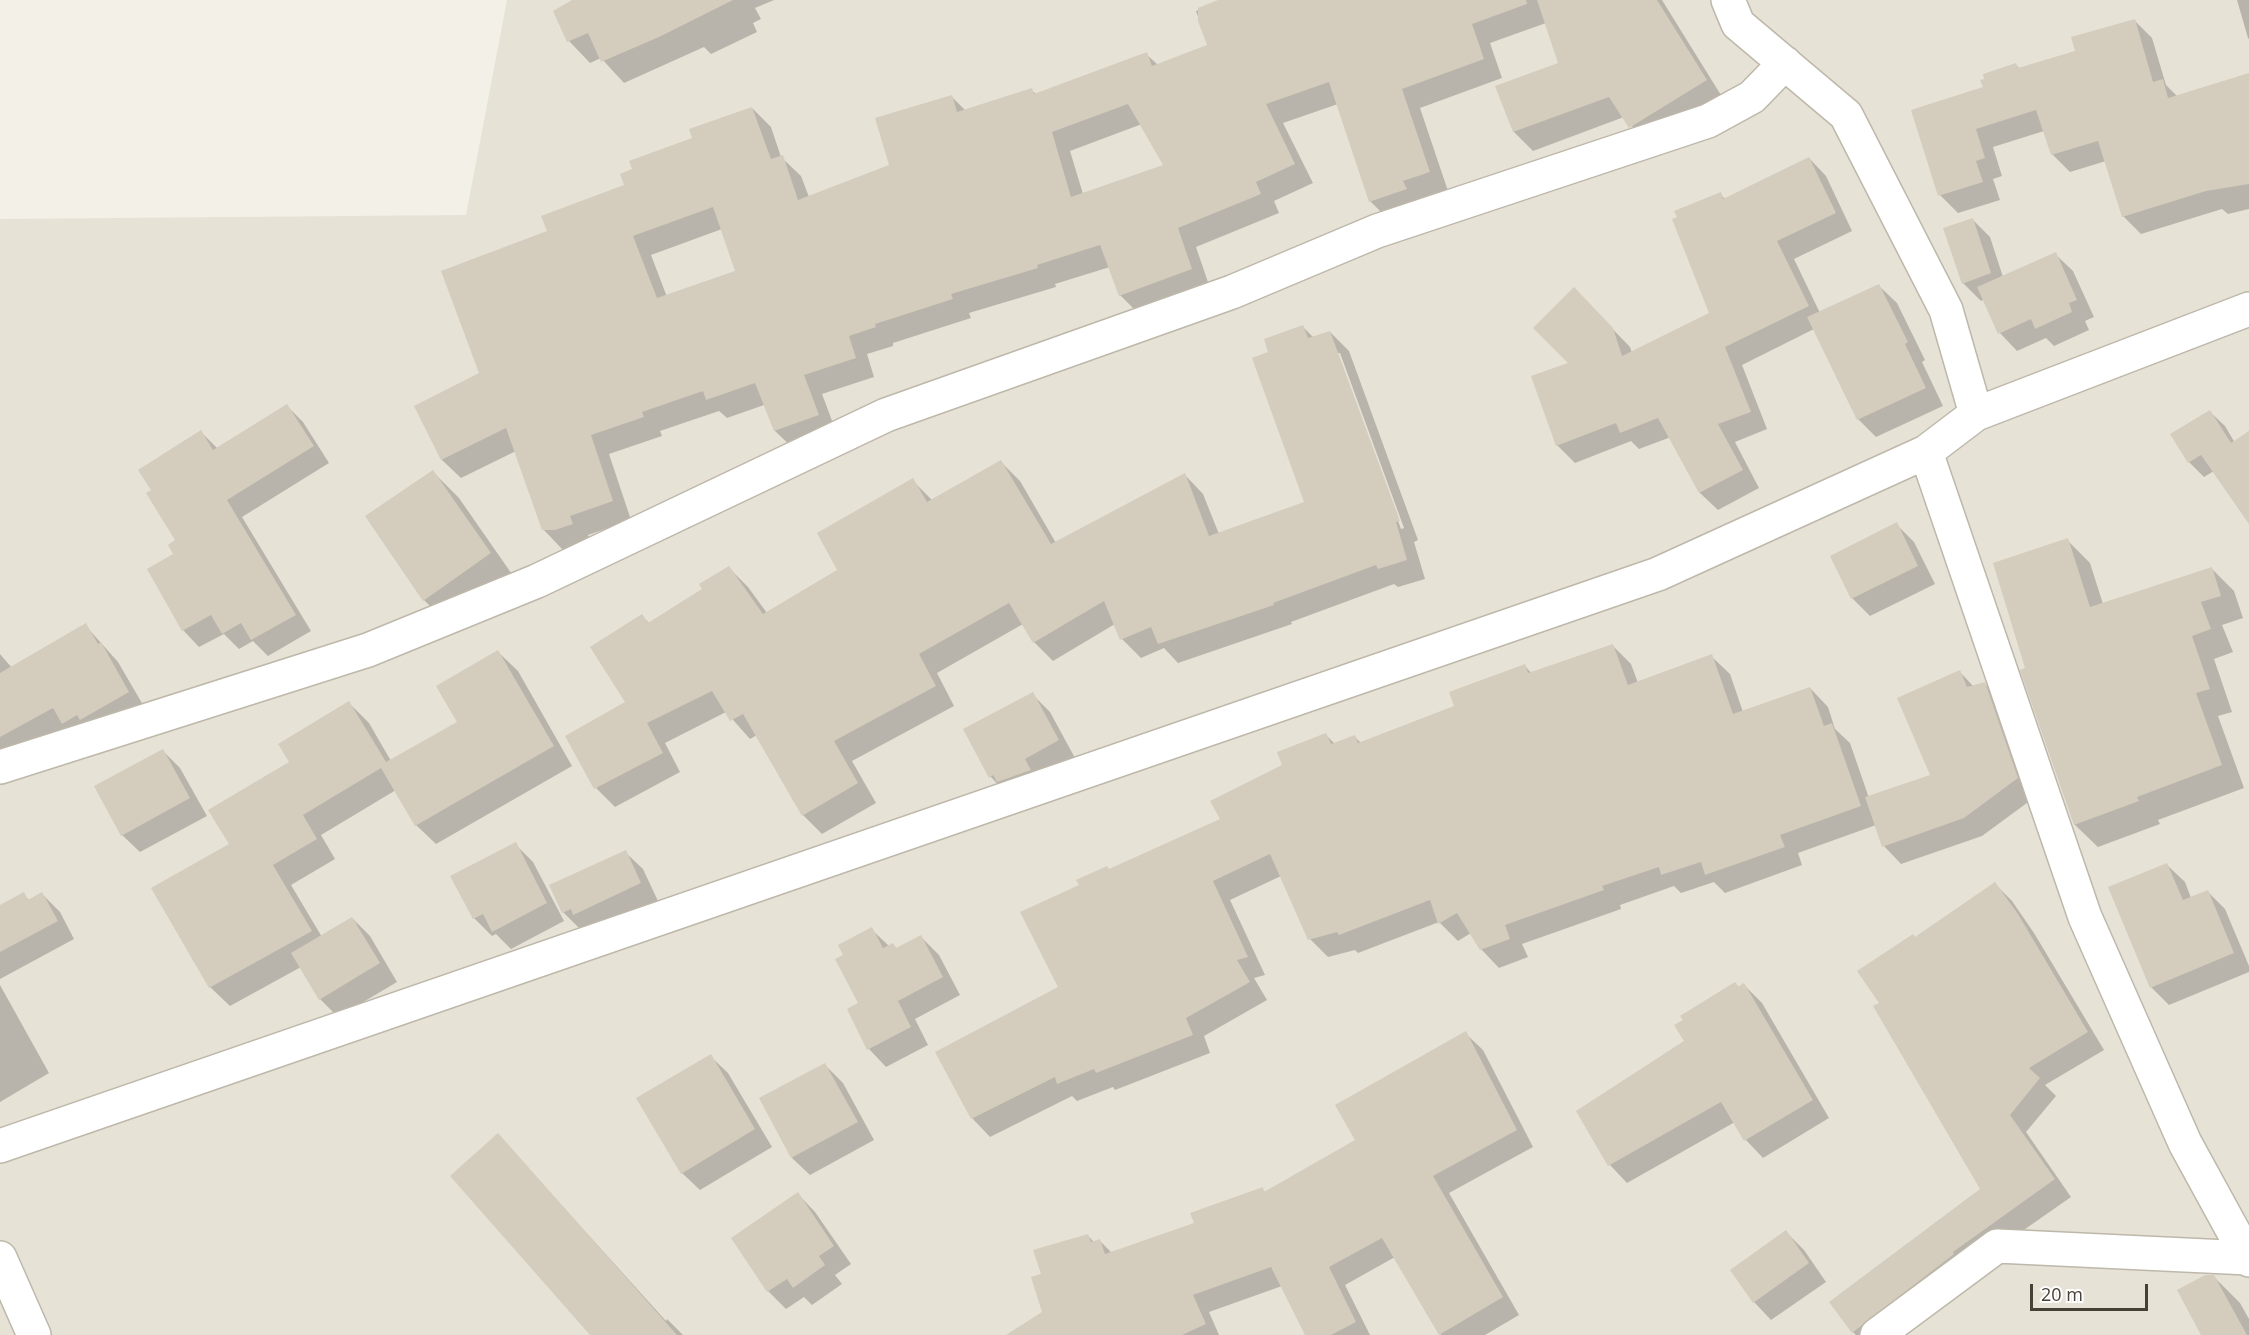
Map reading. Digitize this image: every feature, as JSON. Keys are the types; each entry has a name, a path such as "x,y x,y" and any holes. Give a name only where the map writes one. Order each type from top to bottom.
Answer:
{"street":[{"path":"1728,0 1738,24 1846,115 1946,310 1976,414"},
{"path":"0,767 368,650 537,581 886,416 1232,292 1377,231 1708,121 1752,97 1785,63"},
{"path":"0,1146 1658,574 1926,452 1976,414 2249,309"},
{"path":"1926,452 2085,917 2185,1143 2248,1259"},
{"path":"1877,1335 1997,1246 2248,1259"},
{"path":"0,1258 34,1335"}],"shaded area":[{"path":"507,0 2249,0 2249,1335 0,1335 0,219 466,215"}],"building":[{"path":"572,0 733,0 659,37 601,62 588,33 567,42 553,11"},
{"path":"1218,0 1526,0 1527,4 1472,24 1484,59 1402,89 1430,172 1403,181 1407,189 1369,202 1329,82 1266,104 1295,164 1256,182 1261,194 1178,228 1192,269 1119,296 1100,245 1037,265 1038,268 951,294 953,299 875,324 876,327 849,336 856,358 804,375 819,415 774,431 755,383 706,400 703,391 642,412 644,417 591,435 613,501 570,516 573,524 555,530 542,530 506,428 441,460 414,406 479,373 441,271 547,231 541,216 624,185 620,174 632,169 629,161 692,138 689,129 752,107 771,159 783,155 798,200 889,165 875,118 952,95 957,112 1032,88 1034,94 1147,52 1152,66 1207,45 1198,21 1198,8","holes":["1128,104 1163,165 1071,197 1052,132","713,207 735,271 657,298 633,236"]},
{"path":"1537,0 1657,0 1707,80 1629,128 1609,97 1513,132 1495,86 1558,63"},
{"path":"2135,19 2153,82 2163,79 2168,98 2249,73 2249,184 2206,191 2122,217 2098,141 2051,155 2036,110 1976,129 1985,158 1976,161 1983,182 1938,196 1911,110 1983,87 1980,80 1984,79 1983,74 2016,63 2018,68 2075,51 2071,37"},
{"path":"1809,157 1836,213 1777,241 1809,306 1725,347 1751,412 1718,424 1743,470 1699,493 1658,418 1620,433 1616,423 1556,446 1531,376 1568,363 1533,328 1574,287 1613,328 1622,356 1709,313 1672,219 1677,217 1674,211 1721,192 1723,199"},
{"path":"1973,218 1991,273 1962,284 1943,228"},
{"path":"2056,252 2077,300 2069,303 2072,312 2035,329 2031,319 1998,334 1977,287"},
{"path":"1879,284 1908,342 1905,344 1926,388 1857,420 1807,317"},
{"path":"1303,325 1308,338 1330,331 1400,521 1396,522 1407,560 1378,569 1376,565 1273,603 1274,605 1158,644 1151,627 1120,640 1104,601 1033,643 1009,603 919,654 936,686 834,741 858,783 802,816 743,714 730,721 712,691 647,723 663,753 594,789 565,736 625,702 590,647 642,614 648,623 702,589 699,584 729,566 763,614 837,570 817,533 913,478 927,502 1001,460 1051,544 1185,473 1209,536 1304,502 1252,358 1268,352 1264,339"},
{"path":"287,404 314,446 227,500 296,615 251,640 241,623 222,634 211,615 182,631 147,569 173,554 168,545 175,540 146,493 151,490 138,470 201,430 213,450"},
{"path":"2210,410 2231,443 2249,431 2249,524 2201,455 2188,463 2170,434"},
{"path":"433,470 491,553 423,601 365,516"},
{"path":"1897,522 1918,566 1851,599 1830,556"},
{"path":"2068,538 2090,607 2212,567 2221,596 2201,602 2211,629 2192,636 2210,689 2196,693 2222,765 2137,797 2139,801 2074,825 2020,670 2025,668 1993,563"},
{"path":"86,623 98,644 101,642 129,692 80,720 77,715 62,724 53,708 0,737 0,673"},
{"path":"1613,644 1628,685 1712,654 1733,714 1810,687 1824,726 1832,723 1861,806 1780,835 1785,847 1705,875 1701,862 1661,875 1659,867 1602,886 1604,890 1505,925 1510,939 1480,950 1457,913 1438,924 1430,900 1339,935 1337,932 1308,940 1270,854 1213,881 1248,957 1237,960 1250,982 1186,1018 1193,1035 1096,1073 1094,1069 1057,1084 1055,1077 971,1119 935,1052 1058,987 1020,912 1079,885 1076,880 1107,866 1109,869 1220,819 1210,801 1282,765 1277,752 1326,733 1331,744 1355,735 1358,743 1454,706 1449,692 1525,664 1528,673"},
{"path":"498,650 554,746 415,826 381,768 303,815 317,839 273,865 312,931 209,988 151,888 229,844 208,810 289,762 278,744 349,701 386,762 457,722 436,686"},
{"path":"1960,670 1967,687 1985,682 2018,778 1964,818 1882,847 1865,797 1930,775 1897,698"},
{"path":"1033,692 1059,740 1025,759 1031,770 997,782 993,775 989,778 963,729"},
{"path":"163,749 190,798 121,836 94,786"},
{"path":"516,842 547,903 492,932 483,914 473,919 450,876"},
{"path":"626,850 641,883 573,915 571,909 562,913 549,885"},
{"path":"2167,863 2183,900 2208,890 2234,953 2150,988 2108,887"},
{"path":"1995,882 2018,914 2088,1032 2029,1068 2040,1078 2010,1115 2055,1179 1953,1252 1954,1254 1852,1333 1829,1302 1980,1189 1873,1006 1879,1003 1857,971 1913,934 1915,937"},
{"path":"24,892 28,900 42,892 58,921 0,952 0,905"},
{"path":"352,917 380,963 319,1000 291,953"},
{"path":"872,927 883,948 893,943 896,948 921,935 943,977 898,1001 911,1027 867,1050 847,1009 858,1003 835,959 843,955 838,945"},
{"path":"1735,982 1738,987 1744,983 1813,1100 1744,1141 1721,1102 1608,1166 1576,1111 1684,1041 1674,1025 1683,1020 1680,1016"},
{"path":"1466,1031 1517,1130 1433,1176 1503,1297 1439,1335 1382,1238 1329,1267 1356,1322 1331,1335 1305,1335 1271,1267 1193,1295 1206,1324 1182,1335 1006,1335 1042,1312 1031,1277 1041,1274 1033,1250 1088,1234 1091,1242 1100,1239 1105,1254 1194,1223 1190,1213 1263,1187 1264,1192 1355,1140 1335,1105"},
{"path":"711,1054 755,1129 681,1174 636,1098"},
{"path":"825,1063 858,1122 791,1158 759,1098"},
{"path":"498,1133 677,1335 590,1335 450,1176"},
{"path":"798,1192 834,1246 819,1256 825,1265 793,1288 787,1279 767,1292 731,1238"},
{"path":"1786,1230 1809,1263 1753,1303 1730,1270"},
{"path":"2205,1275 2214,1275 2247,1335 2201,1335 2177,1290"}]}
